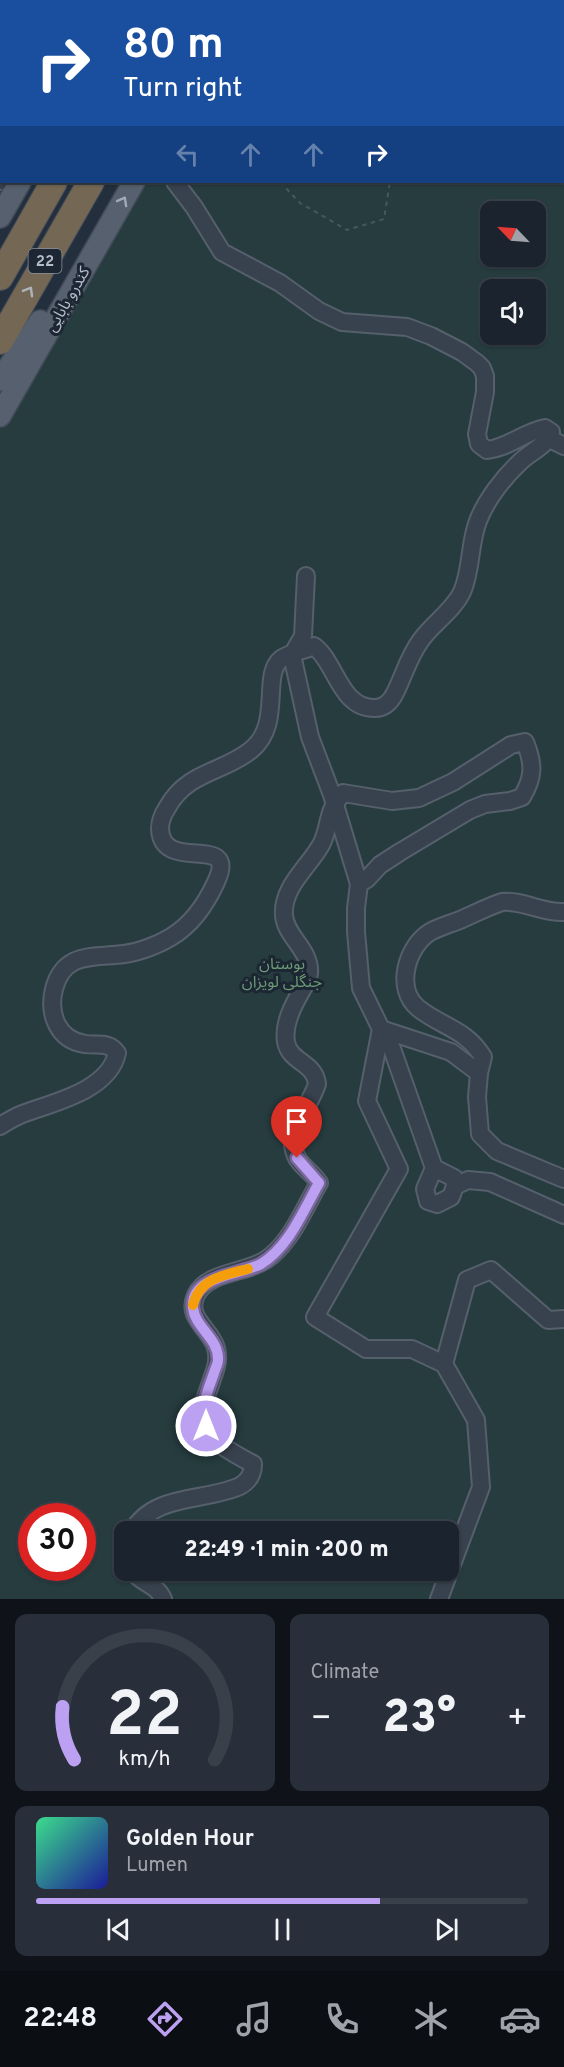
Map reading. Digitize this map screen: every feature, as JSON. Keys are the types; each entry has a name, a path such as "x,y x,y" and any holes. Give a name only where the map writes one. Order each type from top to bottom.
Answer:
{"highway":[{"name":"22","path":"0,278 53,183"},
{"name":"22","path":"0,341 90,183"}],"main road":[{"path":"0,217 19,183"},
{"name":"کندرو بابایی","path":"0,416 133,183"},
{"path":"0,380 49,307 104,234"}],"street":[{"path":"0,1126 16,1117 53,1105 89,1087 107,1074 115,1062 117,1053 113,1047 85,1044 64,1035 52,1014 54,986 60,973 70,963 92,956 125,954 168,939 184,928 199,910 216,883 221,870 221,862 216,856 207,853 180,853 168,848 162,838 160,827 163,814 172,799 184,786 251,751 265,736 270,720 272,684 276,665 282,658 314,646 321,651 337,682 355,701 374,709 384,707 392,699 411,656 422,639 462,594 469,572 477,522 486,503 529,453 557,443 552,432 545,428 533,430 495,449 487,450 479,444 477,434 485,392 485,376 477,363 462,352 431,336 407,327 342,322 319,312 280,283 222,252 176,183"},
{"path":"306,576 303,636 292,655 310,737 332,795 359,884 356,932 361,988 391,1046 434,1168 425,1189 428,1201 437,1204 451,1197 455,1186 454,1178 434,1168"},
{"path":"138,1521 157,1508 240,1486 249,1479 253,1471 253,1464 220,1444 210,1435 206,1426 202,1412 204,1399 218,1361 215,1345 197,1320 193,1307 196,1295 203,1285 217,1278 251,1268 271,1256 284,1244 319,1183 303,1167 294,1151 293,1137 317,1084 313,1070 287,1047 285,1038 286,1024 309,973 304,954 287,926 284,915 286,898 294,880 321,844 333,804 343,793 392,801 419,798 453,782 511,745 525,742 532,767 530,784 522,797 485,804 470,810 380,865 359,884"},
{"path":"564,912 542,911 520,903 502,902 432,931 420,942 410,958 405,978 409,996 417,1007 464,1034 472,1041 483,1058 477,1097 480,1134 497,1151 564,1179"},
{"path":"381,1029 451,1052 479,1073"},
{"path":"381,1029 367,1101 399,1169 315,1317 366,1349 412,1349 444,1364 476,1420 481,1486 439,1599"},
{"path":"455,1186 468,1180 489,1182 564,1215"},
{"path":"444,1364 467,1280 491,1270 548,1320 564,1319"},
{"path":"144,1581 155,1588 163,1599"}],"path":[{"path":"281,183 300,203 347,230 384,219 390,183"}],"green space":[{"name":"بوستان جنگلی لویزان","path":"142,183 564,183 564,1599 0,1599 0,428"}],"slow traffic":[{"path":"193,1305 203,1285 217,1278 248,1269"}],"route":[{"path":"206,1426 202,1412 204,1399 218,1361 215,1345 197,1320 193,1307 196,1295 203,1285 217,1278 260,1264 284,1244 319,1183 297,1158"}]}
